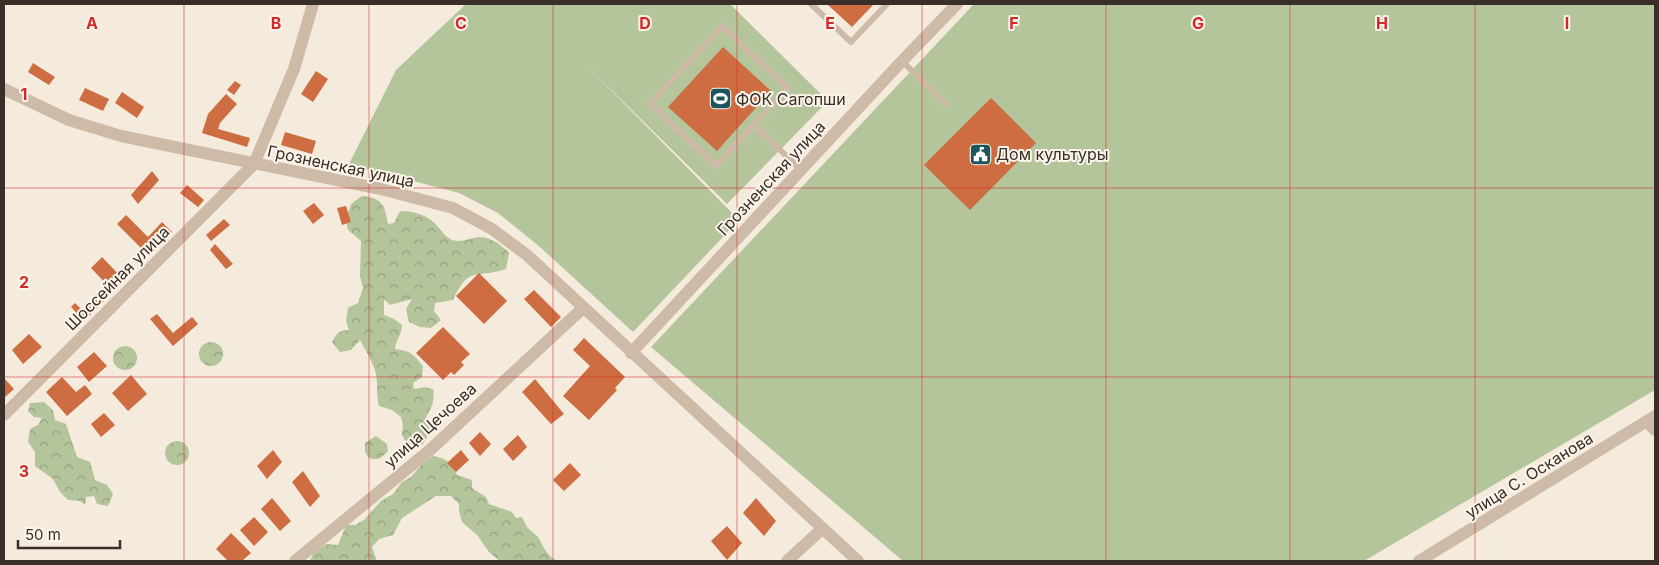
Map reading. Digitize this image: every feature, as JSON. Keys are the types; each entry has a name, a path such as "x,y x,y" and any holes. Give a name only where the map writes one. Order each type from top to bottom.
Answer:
{"street":[{"path":"254,164 294,69 312,4"},
{"name":"Грозненская улица","path":"631,353 902,60 957,4"},
{"name":"Грозненская улица","path":"4,89 69,120 120,136 382,189 453,208 492,229 527,255 858,561"},
{"name":"Шоссейная улица","path":"4,415 254,164"},
{"name":"улица Цечоева","path":"295,561 430,450 583,308"},
{"name":"улица С. Осканова","path":"1419,561 1652,423"},
{"path":"787,561 822,529"}],"lane":[{"path":"811,4 851,42 887,4"},
{"path":"722,26 788,88 754,125 716,166 650,104 722,26"},
{"path":"902,60 946,104"},
{"path":"754,125 801,170"}],"green space":[{"path":"466,4 730,4 828,101 727,204 588,67 739,220 633,332 540,247 498,213 459,193 348,166 396,70"},
{"path":"974,4 1655,4 1655,390 1364,561 903,561 651,347"},
{"path":"362,196 378,201 384,207 388,224 394,223 400,211 416,213 430,219 452,240 488,238 509,253 506,269 469,277 453,300 435,303 434,311 441,320 431,328 420,327 409,322 406,309 412,299 390,305 384,299 384,315 402,325 395,349 411,354 423,366 422,377 413,383 414,389 425,387 433,389 433,403 426,417 431,430 423,444 409,448 402,435 403,425 401,417 392,410 379,406 376,374 360,340 351,350 340,352 332,342 338,333 349,330 346,321 348,308 358,303 363,288 360,276 361,241 348,230 346,220 351,204"},
{"path":"211,342 219,346 223,354 219,362 211,366 203,362 199,354 203,346"},
{"path":"125,346 133,350 137,358 133,366 125,370 117,366 113,358 117,350"},
{"path":"44,402 53,410 55,420 66,424 77,457 90,462 95,480 107,485 113,494 108,506 97,504 94,496 86,497 85,505 80,501 68,500 60,492 53,479 35,466 35,452 28,442 30,429 38,425 42,418 34,417 28,411 30,403"},
{"path":"376,436 387,444 388,451 377,459 369,458 365,452 365,443"},
{"path":"177,441 182,442 188,448 188,458 182,464 177,465 172,464 166,458 165,453 166,448 172,442"},
{"path":"433,456 448,461 457,475 472,480 472,488 486,497 489,504 512,512 516,518 522,517 527,527 538,537 545,550 557,561 500,561 489,552 478,536 462,522 459,504 451,496 436,496 402,518 393,535 379,539 372,547 377,561 310,561 313,553 326,544 338,545 346,525 355,525 364,520 381,501 393,494 402,482 411,477 422,464"}],"building":[{"path":"827,4 874,4 852,27"},
{"name":"ФОК Сагопши","path":"723,47 771,91 717,151 668,107"},
{"path":"33,63 55,77 49,85 28,72"},
{"path":"316,71 328,79 313,102 301,94"},
{"path":"235,81 241,85 234,95 227,90"},
{"path":"85,88 109,99 103,111 79,100"},
{"path":"122,92 144,107 137,118 115,103"},
{"path":"226,94 237,104 220,123 218,129 250,138 247,147 202,133 208,114"},
{"name":"Дом культуры","path":"991,98 1036,143 970,210 924,165"},
{"path":"285,132 316,141 312,154 281,145"},
{"path":"152,171 159,180 138,204 131,195"},
{"path":"187,185 204,200 198,207 180,193"},
{"path":"314,203 324,215 313,224 303,211"},
{"path":"346,206 351,222 342,225 337,208"},
{"path":"126,215 148,237 162,222 172,232 149,256 117,224"},
{"path":"224,219 230,225 211,241 206,235"},
{"path":"215,244 233,264 226,269 210,250"},
{"path":"102,257 124,280 113,291 91,268"},
{"path":"479,273 507,301 484,324 456,296"},
{"path":"534,290 561,317 551,327 524,299"},
{"path":"98,295 104,301 84,321 71,307 75,303 83,311"},
{"path":"157,314 173,333 192,317 198,324 173,346 150,319"},
{"path":"443,327 470,354 461,362 464,365 454,375 451,372 443,380 416,353"},
{"path":"29,334 42,347 23,364 12,350"},
{"path":"584,338 625,377 615,388 617,390 589,420 563,396 590,366 573,350"},
{"path":"94,352 107,366 89,382 77,367"},
{"path":"131,375 147,394 128,411 112,393"},
{"path":"62,377 76,392 85,385 92,394 67,416 46,392"},
{"path":"4,378 14,389 4,398"},
{"path":"535,379 564,414 551,424 522,392"},
{"path":"104,413 115,425 101,437 91,424"},
{"path":"480,432 491,444 480,456 469,443"},
{"path":"518,435 527,447 513,461 503,449"},
{"path":"273,450 282,462 267,479 257,466"},
{"path":"461,450 469,460 456,472 447,463"},
{"path":"570,463 581,475 564,491 553,480"},
{"path":"303,471 320,496 310,507 292,482"},
{"path":"272,498 291,521 280,531 261,509"},
{"path":"756,498 776,521 764,536 743,513"},
{"path":"254,517 268,532 254,546 240,530"},
{"path":"727,526 742,543 727,560 711,541"},
{"path":"231,533 251,553 242,561 228,561 216,549"}],"place":[{"name":"ФОК Сагопши","path":"720,99"},
{"name":"Дом культуры","path":"980,154"}]}
